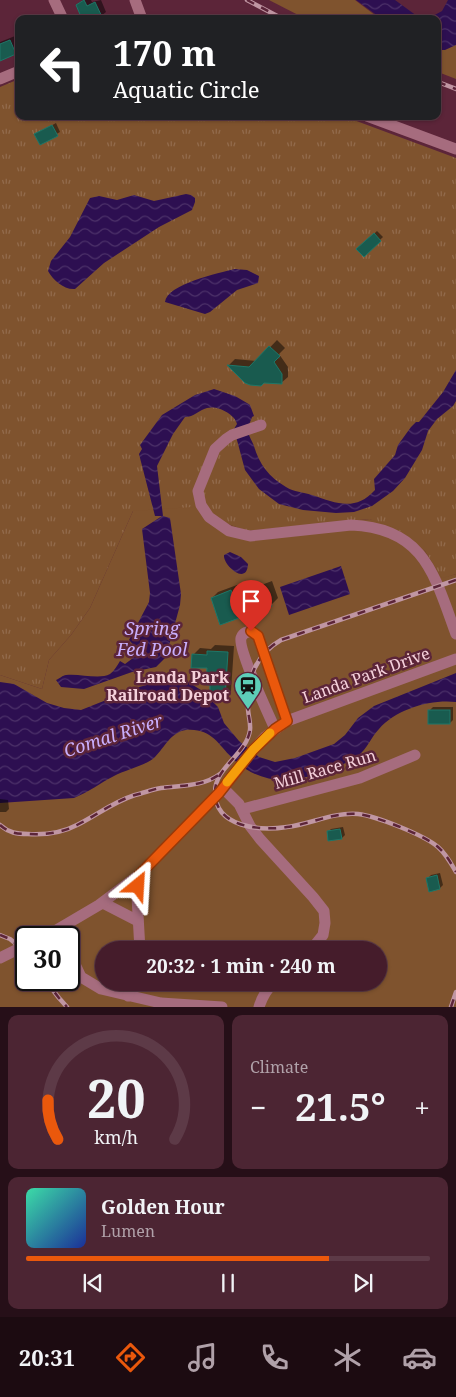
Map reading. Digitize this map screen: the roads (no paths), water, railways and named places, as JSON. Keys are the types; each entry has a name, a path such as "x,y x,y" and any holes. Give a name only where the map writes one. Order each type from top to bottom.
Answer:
{"street":[{"path":"54,0 61,15"},
{"path":"135,0 141,15"},
{"path":"0,80 15,73"},
{"path":"378,120 456,149"},
{"path":"256,427 232,435 215,449 198,491 201,506 215,522 229,531 250,536 351,525 372,527 393,533 413,547 427,563 456,634"},
{"path":"275,729 256,685 241,642 242,636 247,632 251,631 258,636 287,721"},
{"name":"Landa Park Drive","path":"71,926 139,875 223,788 253,750 275,729 287,721 456,659"},
{"name":"Mill Race Run","path":"243,809 360,778 415,755"},
{"path":"223,788 243,809 250,826 260,839 324,911 326,923 318,941"},
{"path":"139,875 137,897 139,941"},
{"path":"103,903 138,921"},
{"path":"0,958 15,951"},
{"path":"80,974 87,982 101,989 128,996 161,1003 222,1007"},
{"path":"128,996 130,991"},
{"path":"259,1007 267,991"}],"water":[{"path":"356,0 395,0 416,15 377,15"},
{"path":"448,0 456,0 456,45 441,50 441,15 435,15 442,11"},
{"path":"186,194 195,198 192,210 159,227 104,263 75,289 59,284 48,271 51,261 70,237 90,198 99,196 117,200 134,195 154,201"},
{"path":"235,269 247,270 259,276 258,283 237,290 210,312 205,314 165,302 168,296 184,285 206,276"},
{"name":"Spring Fed Pool","path":"456,370 456,401 453,406 437,419 428,431 422,450 405,478 393,491 372,506 354,512 336,513 303,510 279,504 259,489 245,470 234,429 237,424 233,417 220,409 211,407 185,417 173,434 157,466 163,516 170,518 181,594 180,605 166,657 156,667 132,672 84,689 61,687 56,680 64,676 105,676 113,671 120,661 125,664 137,655 136,648 129,640 149,602 150,593 142,529 162,516 155,516 139,454 142,449 140,445 162,415 195,395 214,389 235,396 250,405 254,416 249,426 248,434 262,464 275,479 292,490 337,503 353,503 368,497 375,490 374,479 395,455 398,445 411,427 416,422 419,422 443,392"},
{"path":"230,552 241,557 248,564 247,570 244,573 235,572 227,564 224,555"},
{"path":"341,566 350,594 289,615 280,587"},
{"name":"Comal River","path":"456,673 456,702 436,702 404,711 386,722 358,756 315,775 292,780 264,777 239,765 208,734 202,731 186,730 172,737 151,760 114,776 74,798 0,803 0,682 14,684 47,703 81,710 139,687 170,679 183,679 201,690 218,707 224,723 239,741 259,757 275,762 295,758 334,744 345,735 358,718 374,706"}],"railway":[{"path":"247,0 275,15"},
{"path":"441,83 456,89"},
{"path":"456,580 281,640 272,646 259,660 251,678 248,698 250,727 248,739 220,775 216,783 215,792 217,804 223,813 231,820 253,827 287,827 331,816 349,814 376,818 431,842 438,847 456,872"},
{"path":"0,825 3,828 20,834 59,832 71,828 112,805 135,795 158,789 192,785 220,774"},
{"path":"0,935 15,943"},
{"path":"54,991 67,1007"},
{"path":"451,1007 456,992"}],"place":[{"name":"Landa Park Railroad Depot","path":"248,710"}]}
